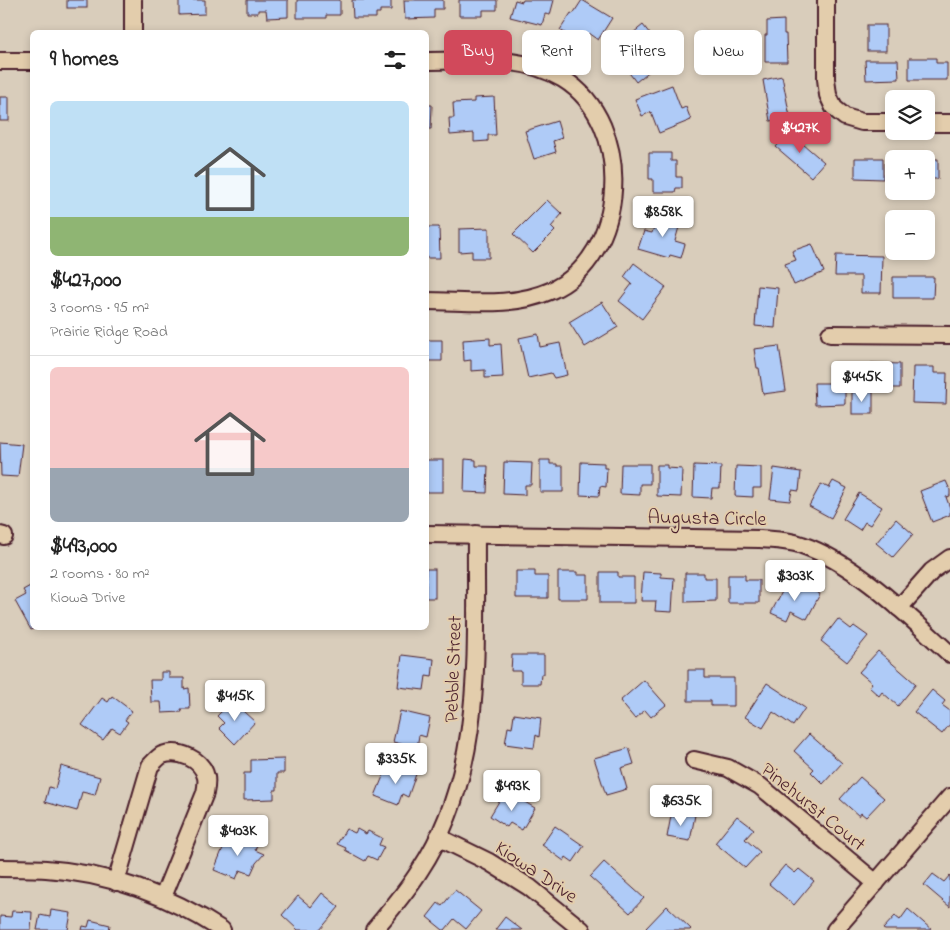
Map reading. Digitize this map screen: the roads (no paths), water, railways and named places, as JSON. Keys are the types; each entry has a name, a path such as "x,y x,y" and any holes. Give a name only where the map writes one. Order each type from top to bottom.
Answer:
{"street":[{"path":"133,0 133,30"},
{"path":"826,0 826,79 828,95 834,108 845,117 862,122 885,122"},
{"path":"0,61 30,61"},
{"path":"429,61 512,61 548,71 565,80 591,106 602,125 609,146 612,181 611,208 606,229 597,249 584,266 570,279 551,291 512,302 429,302"},
{"path":"935,123 950,123"},
{"path":"830,334 950,335"},
{"name":"Augusta Circle","path":"429,534 760,539 793,543 820,552 840,562 899,608 950,654"},
{"name":"Pebble Street","path":"374,930 421,869 438,837 453,801 463,769 471,731 474,695 476,534"},
{"path":"899,608 932,571 950,558"},
{"path":"116,882 150,766 161,756 176,754 191,757 201,766 207,778 205,793 163,897"},
{"name":"Pinehurst Court","path":"694,760 728,768 760,786 876,883"},
{"path":"835,930 950,797"},
{"name":"Kiowa Drive","path":"438,837 489,862 529,887 582,930"},
{"path":"0,868 47,869 80,873 116,882 163,897 222,930"}]}
